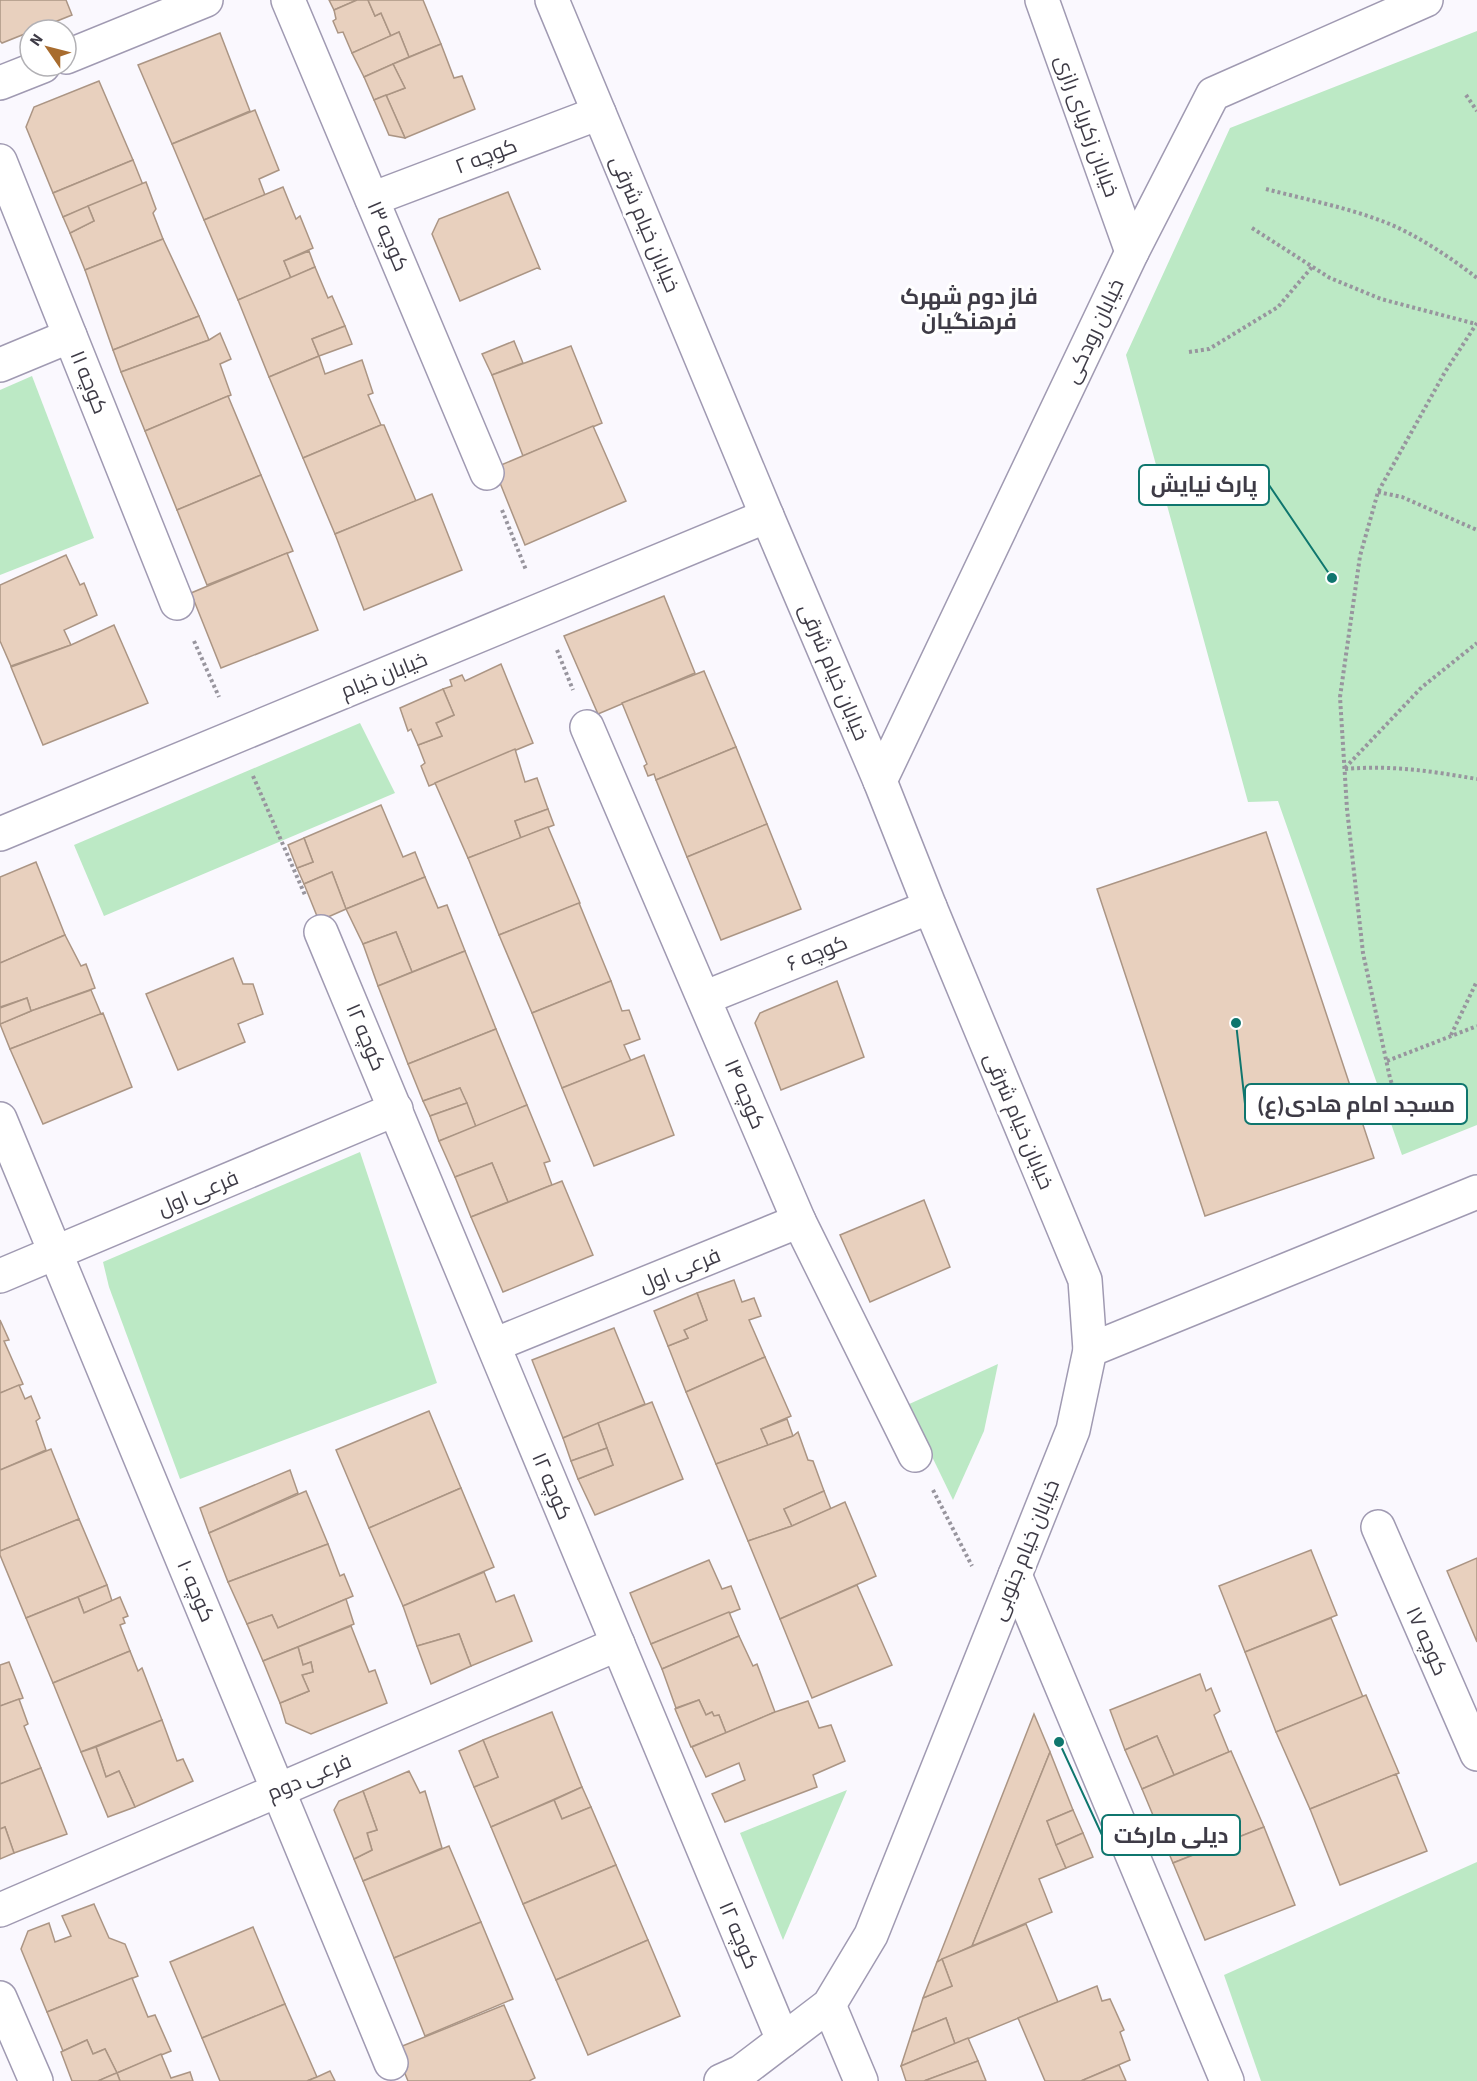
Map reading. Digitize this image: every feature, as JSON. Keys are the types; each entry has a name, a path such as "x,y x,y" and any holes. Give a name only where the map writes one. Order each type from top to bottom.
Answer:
{"street":[{"path":"78,52 206,0"},
{"name":"کوچه ۱۳","path":"288,0 487,473"},
{"name":"خیابان خیام شرقی","path":"552,0 880,781 1085,1280 1090,1350"},
{"name":"خیابان زکریای رازی","path":"1042,0 1131,252"},
{"name":"خیابان رودکی","path":"880,781 1131,252 1213,94 1426,0"},
{"path":"0,83 18,76"},
{"name":"کوچه ۲","path":"372,199 599,113"},
{"name":"کوچه ۱۱","path":"0,161 177,603"},
{"path":"0,365 70,336"},
{"name":"خیابان خیام","path":"0,834 767,516"},
{"name":"کوچه ۱۴","path":"587,727 799,1221 915,1455"},
{"name":"کوچه ۶","path":"704,998 930,907"},
{"name":"کوچه ۱۲","path":"321,932 783,2040"},
{"name":"فرعی اول","path":"0,1276 396,1109"},
{"name":"کوچه ۱۰","path":"0,1119 391,2063"},
{"path":"1090,1350 1477,1192"},
{"name":"فرعی اول","path":"494,1345 799,1221"},
{"name":"خیابان خیام جنوبی","path":"721,2081 741,2072 829,2005 871,1935 1073,1430 1090,1350"},
{"name":"کوچه ۱۷","path":"1378,1527 1477,1754"},
{"path":"1015,1575 1227,2081"},
{"name":"فرعی دوم","path":"0,1910 618,1644"},
{"path":"0,1998 36,2081"},
{"path":"829,2005 861,2081"}],"path":[{"path":"1466,94 1477,111"},
{"path":"1266,189 1383,221 1431,247 1477,278"},
{"path":"1252,228 1330,278 1381,299 1476,323 1445,372 1378,492 1360,556 1340,697 1347,809 1363,953 1397,1100"},
{"path":"1189,352 1209,349 1278,306 1312,267"},
{"path":"1378,492 1402,497 1477,530"},
{"path":"1345,768 1422,687 1477,643"},
{"path":"1345,768 1418,769 1477,779"},
{"path":"1450,1036 1477,981"},
{"path":"1387,1061 1477,1026"},
{"path":"915,1455 998,1617"}],"green space":[{"path":"1477,31 1477,1125 1402,1155 1278,801 1248,802 1126,355 1230,128"},
{"path":"32,376 94,538 0,575 0,390"},
{"path":"360,723 395,793 104,916 74,845"},
{"path":"360,1152 437,1383 180,1479 109,1287 103,1262"},
{"path":"998,1364 984,1431 953,1500 907,1405"},
{"path":"847,1790 783,1940 740,1833"},
{"path":"1477,1862 1477,2081 1261,2081 1224,1975"}],"building":[{"path":"0,0 66,0 72,15 64,18 18,18 18,37 2,43 0,41"},
{"path":"329,0 357,0 334,10"},
{"path":"357,0 368,0 375,16 381,13 391,36 352,53 343,32 338,33 333,21 336,19 334,10"},
{"path":"368,0 423,0 441,44 409,57 399,32 391,36 381,13 375,16"},
{"path":"399,32 409,57 364,77 352,53"},
{"path":"220,33 250,111 172,144 138,65"},
{"path":"441,44 454,78 462,76 475,109 405,138 386,95 405,88 393,64"},
{"path":"393,64 405,88 374,100 364,77"},
{"path":"99,81 133,160 53,193 26,127 34,107"},
{"path":"386,95 405,138 389,135 374,100"},
{"path":"255,110 279,170 259,179 265,195 204,220 172,144"},
{"path":"133,160 143,185 63,217 53,193"},
{"path":"146,182 156,209 153,213 163,239 85,270 70,233 94,221 88,206"},
{"path":"283,187 296,219 300,216 313,248 284,261 291,278 238,300 204,220"},
{"path":"508,192 540,269 537,268 460,301 432,234 439,219"},
{"path":"88,206 94,221 70,233 63,217"},
{"path":"163,239 199,316 113,350 85,270"},
{"path":"309,251 315,267 291,278 284,261"},
{"path":"315,267 328,298 332,296 345,326 312,339 319,356 269,377 238,300"},
{"path":"199,316 209,340 121,372 113,350"},
{"path":"345,326 352,344 319,356 312,339"},
{"path":"220,333 231,359 220,364 231,395 145,431 121,372 209,340"},
{"path":"514,341 523,363 492,375 482,354"},
{"path":"571,346 602,423 523,456 492,375"},
{"path":"319,356 325,374 362,360 373,393 368,395 381,425 303,458 269,377"},
{"path":"228,396 261,475 177,510 145,431"},
{"path":"384,425 416,501 335,534 303,458"},
{"path":"593,426 626,501 525,545 494,468"},
{"path":"261,475 293,551 207,585 177,510"},
{"path":"432,494 462,570 364,610 335,534"},
{"path":"287,553 318,630 221,668 191,593"},
{"path":"66,555 80,585 84,583 97,615 64,630 71,645 11,666 0,641 0,585"},
{"path":"664,596 695,673 598,714 564,636"},
{"path":"114,625 148,703 43,745 11,667 71,645"},
{"path":"501,664 533,743 429,786 421,766 425,763 418,745 442,736 436,723 454,715 443,689 452,686 450,680 462,675 465,681"},
{"path":"704,671 736,747 656,780 654,774 648,776 644,766 647,764 622,703"},
{"path":"443,689 454,715 436,723 442,736 418,745 411,729 408,731 400,708"},
{"path":"736,747 767,824 687,857 656,780"},
{"path":"515,749 525,782 537,778 548,809 515,821 521,838 468,858 435,783"},
{"path":"381,805 403,857 415,852 425,877 346,909 332,872 304,884 297,868 313,862 304,838"},
{"path":"548,809 554,825 521,838 515,821"},
{"path":"767,824 801,909 721,940 687,857"},
{"path":"548,827 580,903 499,935 468,858"},
{"path":"1266,832 1374,1158 1205,1216 1097,889"},
{"path":"304,838 313,862 297,868 288,845"},
{"path":"36,862 65,935 0,963 0,877"},
{"path":"332,872 346,909 319,921 304,884"},
{"path":"425,877 438,908 447,905 465,951 412,972 396,932 363,944 346,909"},
{"path":"579,903 611,981 532,1013 499,935"},
{"path":"396,932 412,972 378,986 363,944"},
{"path":"65,935 81,966 86,964 95,988 31,1011 27,998 0,1007 0,963"},
{"path":"465,951 496,1029 408,1064 378,986"},
{"path":"233,958 243,984 253,984 263,1014 238,1024 245,1042 178,1070 146,994"},
{"path":"611,981 622,1011 629,1010 640,1039 624,1045 631,1061 562,1088 532,1013"},
{"path":"837,981 864,1057 781,1090 755,1023 760,1013"},
{"path":"91,990 101,1014 10,1049 0,1024"},
{"path":"27,998 31,1011 0,1024 0,1008"},
{"path":"103,1013 132,1087 43,1124 10,1049"},
{"path":"496,1029 527,1105 476,1127 460,1088 423,1101 408,1064"},
{"path":"644,1055 674,1135 594,1166 562,1088"},
{"path":"460,1088 467,1103 430,1116 423,1101"},
{"path":"467,1103 476,1127 439,1141 430,1116"},
{"path":"527,1105 550,1161 544,1163 552,1185 508,1202 492,1163 455,1177 439,1141"},
{"path":"492,1163 508,1202 471,1217 455,1177"},
{"path":"562,1181 593,1255 503,1292 471,1217"},
{"path":"924,1200 950,1267 870,1302 840,1235"},
{"path":"734,1280 742,1302 754,1298 761,1316 749,1320 765,1357 686,1392 668,1346 688,1338 684,1330 707,1320 697,1293"},
{"path":"697,1293 707,1320 684,1330 688,1338 668,1346 654,1311"},
{"path":"0,1320 9,1340 4,1341 23,1384 0,1393"},
{"path":"614,1328 645,1404 563,1438 532,1360"},
{"path":"765,1357 791,1416 761,1429 768,1445 716,1464 686,1392"},
{"path":"19,1385 25,1399 31,1396 40,1418 36,1421 46,1450 0,1470 0,1393"},
{"path":"652,1402 683,1479 595,1515 578,1479 613,1465 598,1423"},
{"path":"429,1411 461,1488 369,1528 336,1450"},
{"path":"787,1419 793,1436 768,1445 761,1429"},
{"path":"598,1423 607,1448 571,1461 563,1438"},
{"path":"798,1432 808,1460 813,1461 824,1491 784,1509 792,1526 748,1541 716,1464 793,1436"},
{"path":"607,1448 613,1465 578,1479 571,1461"},
{"path":"51,1449 79,1519 0,1551 0,1470"},
{"path":"290,1470 298,1493 209,1533 200,1508"},
{"path":"461,1488 494,1567 403,1606 369,1528"},
{"path":"306,1491 328,1544 228,1582 209,1533"},
{"path":"824,1491 831,1509 792,1526 784,1509"},
{"path":"845,1502 876,1576 780,1619 748,1541 792,1526"},
{"path":"79,1519 107,1585 26,1618 0,1551"},
{"path":"328,1544 340,1576 344,1574 353,1596 278,1628 272,1615 247,1624 228,1582"},
{"path":"1311,1550 1337,1615 1245,1652 1219,1586"},
{"path":"1477,1558 1477,1642 1447,1571"},
{"path":"709,1560 722,1589 731,1586 740,1609 651,1644 630,1593"},
{"path":"484,1572 496,1602 514,1595 532,1641 471,1666 459,1634 417,1646 403,1606"},
{"path":"107,1585 112,1601 84,1613 78,1597"},
{"path":"857,1585 892,1665 812,1698 780,1619"},
{"path":"78,1597 84,1613 120,1597 128,1616 123,1618 125,1623 120,1625 130,1651 53,1683 26,1618"},
{"path":"346,1599 354,1624 263,1661 247,1624 272,1615 278,1628"},
{"path":"729,1612 739,1636 662,1669 651,1644"},
{"path":"1331,1618 1363,1697 1276,1732 1245,1652"},
{"path":"351,1626 369,1672 375,1670 387,1703 311,1734 286,1723 280,1703 309,1691 302,1675 313,1672 311,1662 303,1665 298,1647"},
{"path":"459,1634 471,1666 431,1684 417,1646"},
{"path":"739,1636 753,1666 757,1664 775,1712 726,1733 719,1715 714,1716 712,1712 706,1715 699,1700 676,1708 662,1669"},
{"path":"298,1647 303,1665 311,1662 313,1672 302,1675 309,1691 280,1703 263,1661"},
{"path":"130,1651 138,1671 142,1668 162,1720 81,1752 53,1683"},
{"path":"9,1662 23,1698 0,1706 0,1665"},
{"path":"1200,1674 1206,1691 1211,1688 1220,1711 1214,1715 1229,1752 1174,1775 1157,1736 1125,1750 1110,1710"},
{"path":"1366,1695 1399,1773 1310,1809 1276,1732"},
{"path":"19,1699 28,1724 24,1726 41,1768 0,1784 0,1706"},
{"path":"699,1700 706,1715 712,1712 714,1716 719,1715 726,1733 691,1747 675,1709"},
{"path":"808,1701 819,1728 831,1725 845,1761 813,1775 817,1787 725,1822 712,1794 745,1780 739,1763 706,1777 692,1747 775,1712"},
{"path":"552,1712 582,1787 491,1827 474,1787 498,1777 483,1740"},
{"path":"1034,1714 1050,1752 972,1946 937,1962"},
{"path":"162,1720 177,1761 183,1759 193,1781 135,1807 119,1771 106,1777 96,1747"},
{"path":"1157,1736 1174,1775 1142,1789 1125,1750"},
{"path":"483,1740 498,1777 474,1787 459,1751"},
{"path":"96,1747 106,1777 119,1771 135,1807 108,1817 81,1752"},
{"path":"1231,1751 1264,1827 1173,1863 1142,1789"},
{"path":"1050,1752 1073,1810 1047,1821 1066,1868 1039,1879 1052,1912 972,1946"},
{"path":"41,1768 67,1834 14,1853 5,1827 0,1829 0,1784"},
{"path":"409,1771 420,1793 425,1791 442,1848 363,1881 354,1859 372,1850 367,1833 377,1830 363,1791"},
{"path":"1396,1774 1427,1851 1340,1885 1310,1809"},
{"path":"582,1787 591,1807 562,1819 554,1800"},
{"path":"363,1791 377,1830 367,1833 372,1850 354,1859 334,1810 339,1801"},
{"path":"554,1800 562,1819 591,1807 616,1865 523,1904 491,1827"},
{"path":"1073,1810 1083,1833 1056,1845 1047,1821"},
{"path":"5,1827 14,1853 0,1859 0,1829"},
{"path":"1264,1827 1295,1905 1205,1940 1173,1863"},
{"path":"1083,1833 1093,1857 1066,1868 1056,1845"},
{"path":"449,1846 481,1922 394,1958 363,1881"},
{"path":"616,1865 648,1940 556,1980 523,1904"},
{"path":"94,1904 109,1938 125,1944 138,1976 47,2012 21,1949 28,1931 49,1923 55,1942 71,1936 62,1916"},
{"path":"481,1922 513,1999 425,2036 394,1958"},
{"path":"1026,1924 1058,2002 955,2044 946,2018 912,2032 923,1998 952,1986 942,1959"},
{"path":"253,1927 285,2004 202,2038 170,1962"},
{"path":"648,1940 680,2016 588,2055 556,1980"},
{"path":"942,1959 952,1986 923,1998 937,1962"},
{"path":"132,1978 148,2017 155,2015 171,2051 117,2073 105,2049 93,2054 87,2040 63,2051 47,2012"},
{"path":"1097,1986 1102,2001 1110,1999 1124,2030 1120,2032 1130,2060 1081,2081 1045,2081 1018,2018"},
{"path":"285,2004 317,2077 307,2081 220,2081 202,2038"},
{"path":"504,2005 535,2078 529,2081 408,2081 395,2049"},
{"path":"946,2018 955,2044 901,2066 912,2032"},
{"path":"968,2038 978,2061 924,2081 906,2081 901,2066"},
{"path":"87,2040 93,2054 105,2049 117,2073 98,2081 72,2081 61,2052"},
{"path":"161,2054 171,2078 190,2072 193,2081 120,2081 117,2073"},
{"path":"978,2061 986,2081 924,2081"},
{"path":"1119,2065 1126,2081 1081,2081"},
{"path":"330,2071 335,2081 307,2081 317,2077"},
{"path":"117,2073 120,2081 98,2081 114,2074"}],"place":[{"name":"پارک نیایش","path":"1332,578"},
{"name":"مسجد امام هادی(ع)","path":"1236,1023"},
{"name":"دیلی مارکت","path":"1059,1742"}],"district":[{"name":"فاز دوم شهرک فرهنگیان","path":"969,310"}]}
